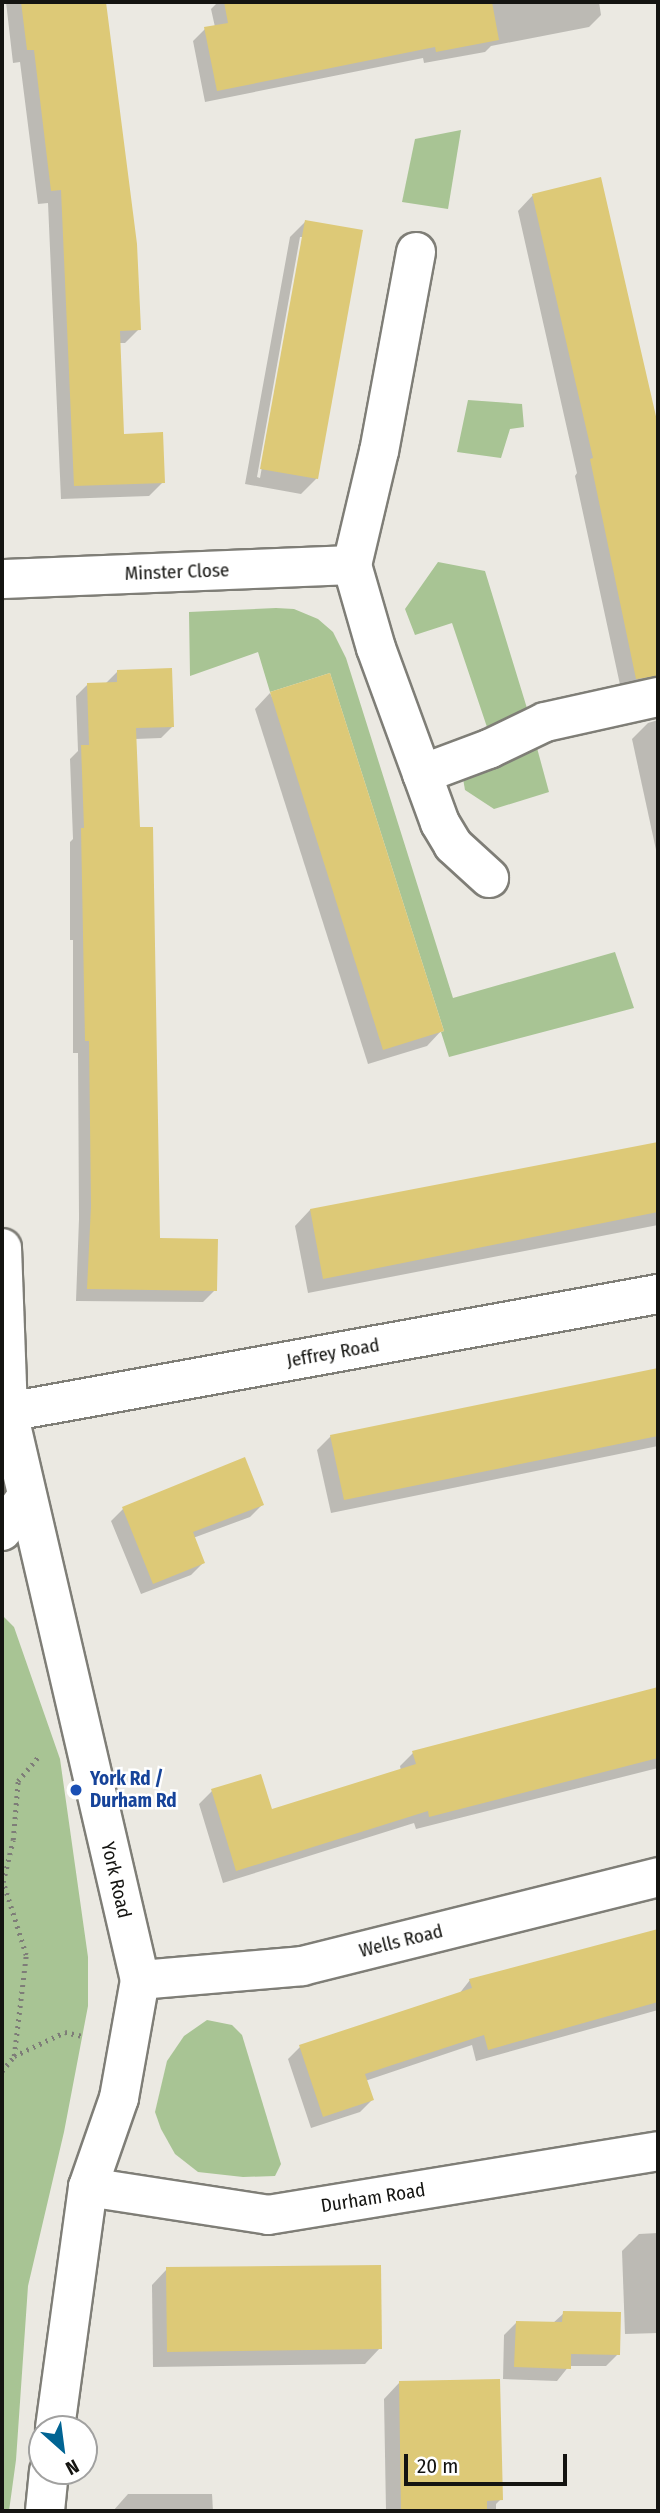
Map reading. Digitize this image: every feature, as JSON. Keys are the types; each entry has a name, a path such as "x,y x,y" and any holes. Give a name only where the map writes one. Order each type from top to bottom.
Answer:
{"street":[{"path":"416,252 379,451 352,565 376,648 440,823 453,845 489,877"},
{"name":"Minster Close","path":"2,579 352,565"},
{"path":"422,774 489,749 545,722 658,697"},
{"name":"York Road","path":"2,1248 8,1412 140,1980 120,2098 88,2187 57,2415"},
{"name":"Jeffrey Road","path":"8,1412 658,1294"},
{"path":"2,1531 27,1496"},
{"name":"Wells Road","path":"140,1980 302,1966 658,1877"},
{"name":"Durham Road","path":"88,2187 268,2216 658,2151"},
{"path":"46,2511 49,2485"}],"path":[{"path":"14,2056 26,1955 3,1882 13,1840 18,1781 41,1753"},
{"path":"2,2071 14,2056 65,2032"}],"green space":[{"path":"461,130 448,209 402,202 415,139"},
{"path":"468,400 522,404 524,427 510,429 501,458 457,452"},
{"path":"438,562 485,571 530,718 491,739 452,623 415,635 405,609"},
{"path":"294,609 318,619 333,632 346,658 453,998 615,952 634,1008 449,1057 441,1032 444,1031 330,673 270,692 258,652 190,676 189,612"},
{"path":"534,737 549,792 494,809 465,790 461,767"},
{"path":"2,1615 14,1627 60,1759 88,1957 88,2006 64,2132 28,2286 16,2460 9,2511 2,2511"},
{"path":"207,2020 232,2025 242,2035 281,2164 275,2176 243,2177 198,2172 175,2154 161,2129 155,2112 167,2061 184,2036"}],"building":[{"path":"21,2 106,2 137,244 141,330 120,331 124,434 163,432 165,483 74,486 61,190 51,191 34,50 27,50"},
{"path":"224,2 492,2 499,40 436,52 435,47 217,91 204,27 228,23"},
{"path":"601,177 658,425 658,676 636,679 590,459 593,458 532,194"},
{"path":"305,220 363,230 318,479 260,469"},
{"path":"172,668 174,727 136,728 140,827 153,827 160,1238 218,1239 217,1291 87,1289 91,1206 89,1041 85,1041 81,745 89,745 87,683 117,682 117,670"},
{"path":"330,673 444,1031 383,1050 270,692"},
{"path":"658,1142 658,1212 323,1279 310,1209"},
{"path":"658,1368 658,1436 344,1500 330,1435"},
{"path":"245,1457 264,1505 193,1532 205,1563 153,1584 122,1507"},
{"path":"658,1687 658,1758 429,1817 428,1811 236,1871 211,1789 261,1774 272,1809 416,1764 412,1751"},
{"path":"658,1929 658,2002 488,2050 484,2035 365,2074 374,2100 323,2117 299,2045 472,1988 469,1979"},
{"path":"381,2265 382,2349 167,2352 166,2267"},
{"path":"563,2311 621,2312 620,2355 571,2354 571,2369 514,2367 516,2321 562,2322"},
{"path":"500,2379 503,2500 487,2501 487,2511 401,2511 399,2381"}],"place":[{"name":"York Rd / Durham Rd","path":"76,1790"}]}
